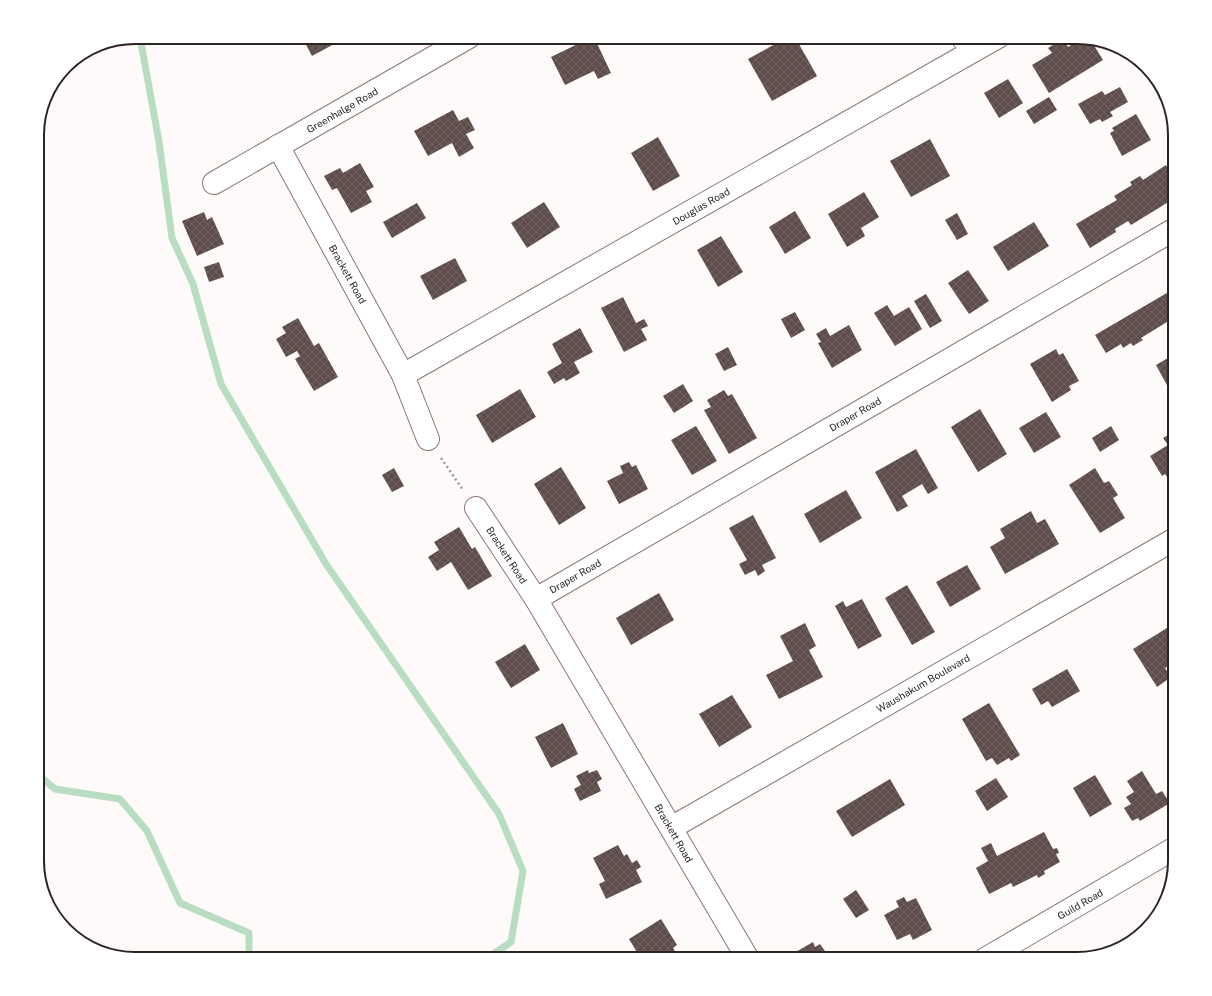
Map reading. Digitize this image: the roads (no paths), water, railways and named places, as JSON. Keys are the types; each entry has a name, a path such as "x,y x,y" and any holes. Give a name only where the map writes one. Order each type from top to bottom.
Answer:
{"street":[{"name":"Greenhalge Road","path":"214,183 457,44"},
{"name":"Douglas Road","path":"403,374 962,46"},
{"name":"Brackett Road","path":"278,146 403,374 428,439"},
{"name":"Draper Road","path":"536,599 1168,233"},
{"name":"Brackett Road","path":"476,508 536,599 744,952"},
{"name":"Waushakum Boulevard","path":"671,828 1168,543"},
{"name":"Guild Road","path":"997,952 1168,852"}],"waterway":[{"path":"141,44 159,142 172,238 193,284 221,384 326,564 499,814 523,871 511,942 496,952"},
{"path":"44,780 55,789 120,799 147,831 180,903 249,933 249,952"}]}
